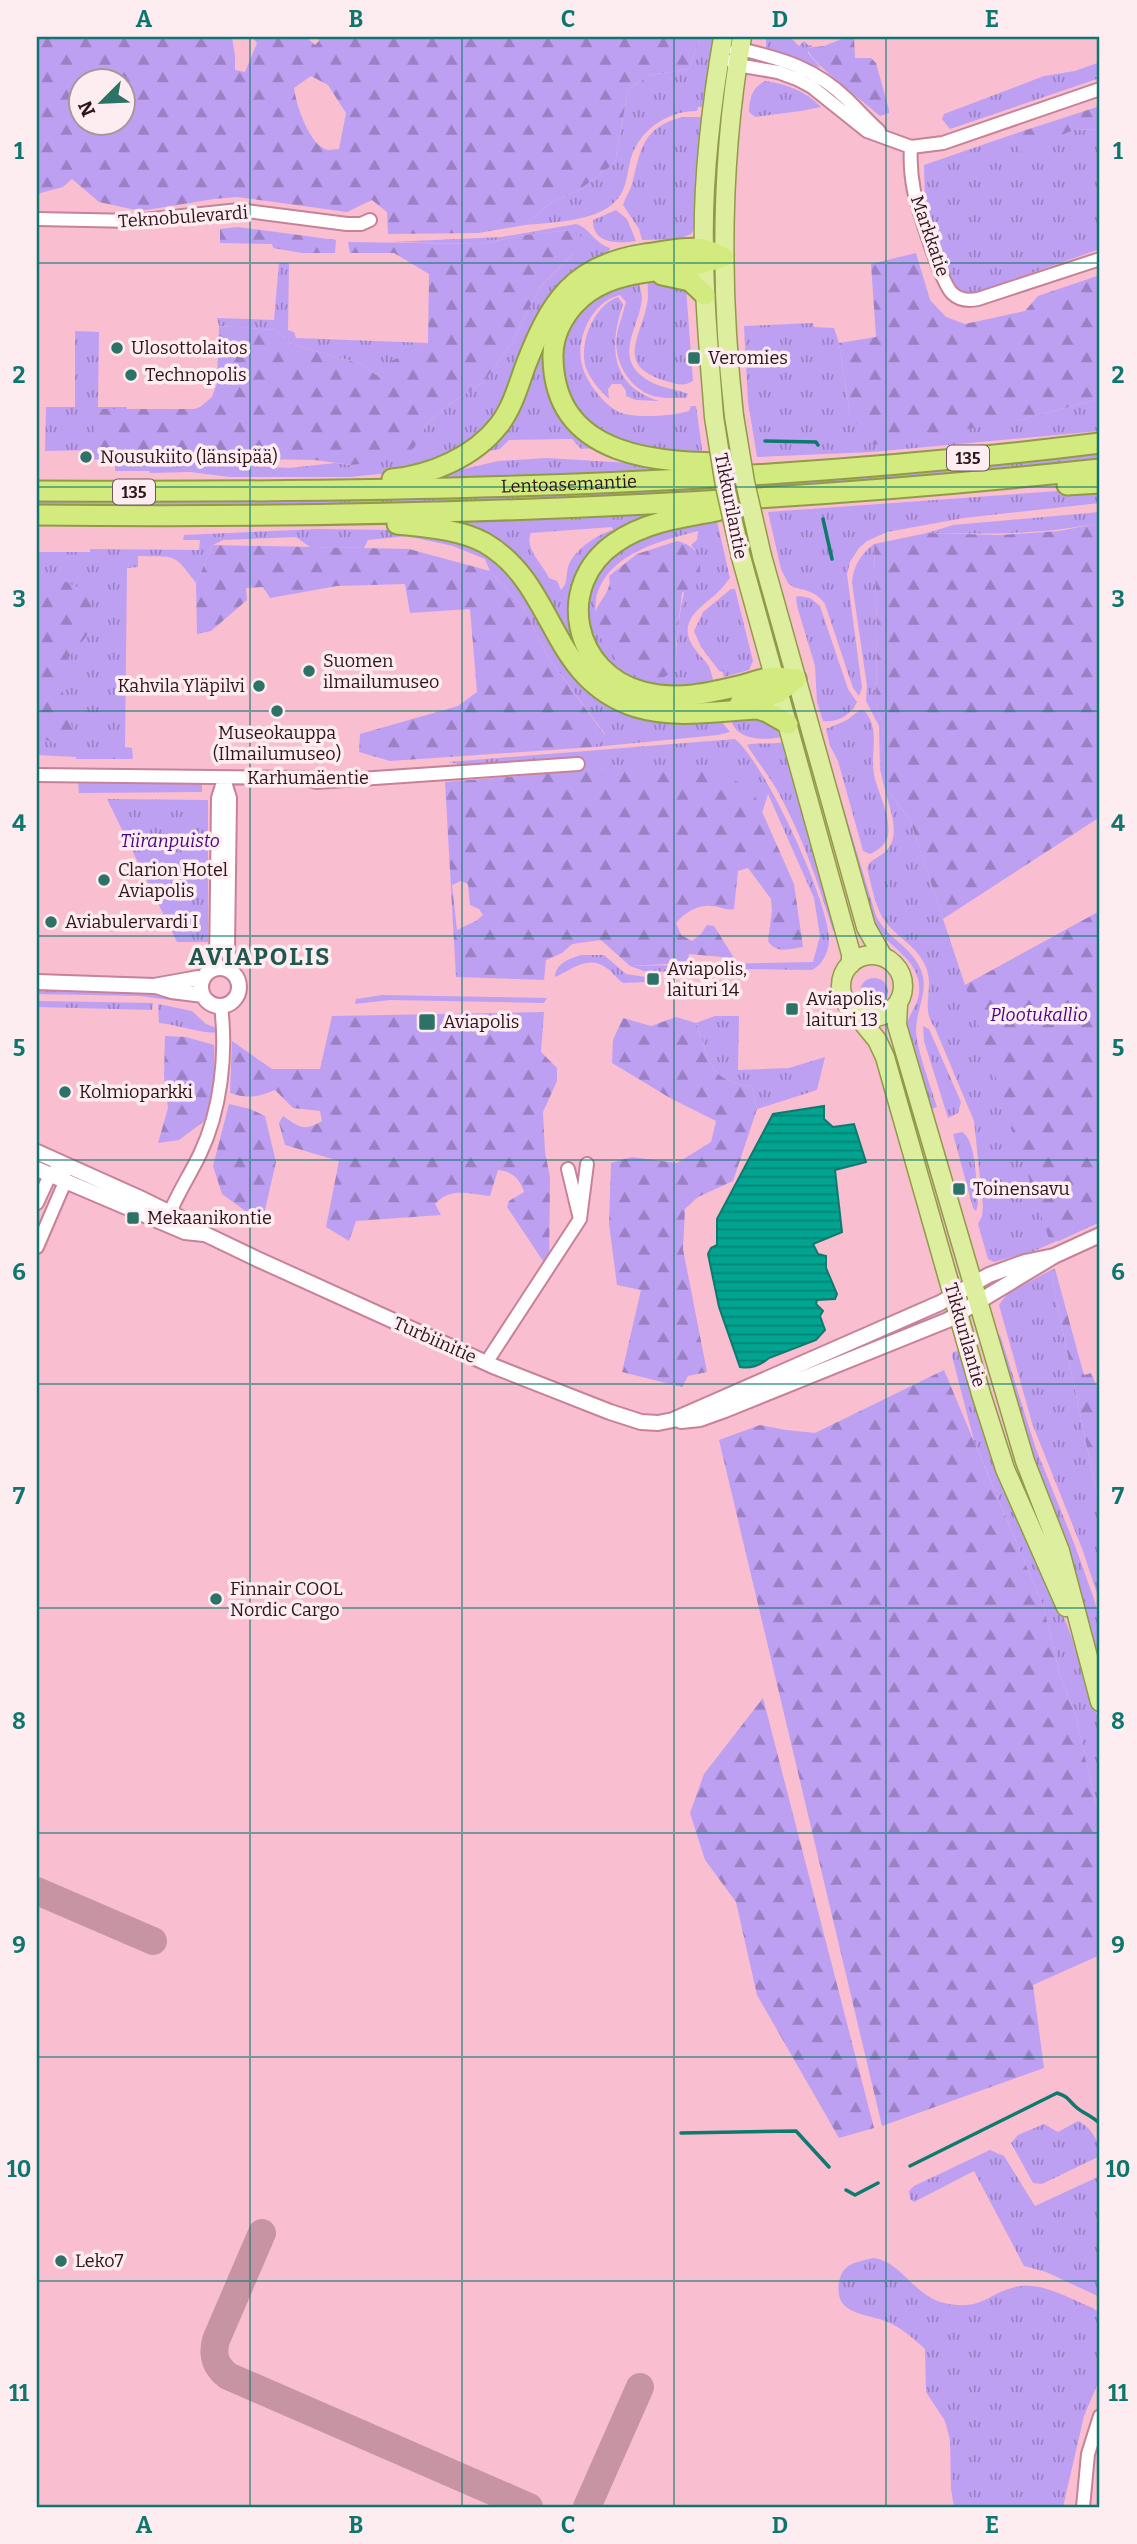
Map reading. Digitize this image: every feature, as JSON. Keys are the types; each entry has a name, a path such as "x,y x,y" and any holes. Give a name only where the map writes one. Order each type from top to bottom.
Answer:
{"highway":[{"path":"704,257 616,279 587,293 562,320 552,352 553,368 561,399 568,413 605,445 649,458 733,463 794,462 836,468"},
{"path":"336,491 429,472 447,465 479,445 499,425 513,402 541,328 552,308 566,290 591,271 617,258 723,257"},
{"path":"640,272 676,276 690,281 705,295"},
{"name":"Lentoasemantie","path":"37,491 336,491 592,483 981,457 1100,443"},
{"path":"979,482 1100,469"},
{"name":"Lentoasemantie","path":"37,515 344,515 595,508 979,482"},
{"name":"135","path":"979,482 1025,488 1100,483"},
{"path":"776,685 682,696 642,692 613,679 602,670 585,644 578,614 583,582 590,569 614,544 645,527 783,496"},
{"path":"344,515 452,532 482,541 506,558 523,575 572,662 598,687 616,699 652,711 680,715 757,709 788,724"},
{"path":"712,711 796,679"}],"main road":[{"name":"Tikkurilantie","path":"722,46 713,88 708,141 704,257 714,417 725,486 741,557 851,954 850,964"},
{"name":"Tikkurilantie","path":"740,50 727,159 723,257 726,335 734,416 745,482 762,556 866,927 883,957"},
{"path":"868,955 883,957 901,973 903,994 898,1004 891,1012 877,1017 855,1013 845,1002 841,988 844,972 850,964 868,955"},
{"name":"Tikkurilantie","path":"898,1004 897,1025 1025,1461 1060,1551 1100,1702"},
{"name":"Tikkurilantie","path":"855,1013 877,1040 885,1057 1005,1469 1087,1654"}],"street":[{"path":"722,46 740,50 778,72 805,83 867,131 911,147 943,143 1100,89"},
{"name":"Markkatie","path":"911,147 914,191 946,282 956,296 965,300 978,299 1100,259"},
{"name":"Teknobulevardi","path":"37,219 135,221 239,210 347,224 362,224 370,220"},
{"name":"Karhumäentie","path":"37,775 305,778 316,782 579,764"},
{"path":"203,995 202,982 217,972 228,948 230,798 224,779"},
{"path":"37,982 154,986 203,995 212,1004 221,1006 234,1000 240,989 236,975 217,972 154,986"},
{"path":"167,1218 212,1125 222,1054 221,1006"},
{"name":"Turbiinitie","path":"37,1152 167,1218"},
{"path":"37,1203 44,1172 63,1163 65,1182 37,1247"},
{"path":"486,1363 580,1219 587,1164"},
{"path":"568,1169 580,1219"},
{"name":"Turbiinitie","path":"44,1172 167,1218 189,1223 205,1234 486,1363 620,1415 658,1423 700,1419 725,1410 834,1368 959,1314"},
{"path":"959,1314 1054,1256 1100,1235"},
{"path":"953,1295 997,1272 1054,1256"},
{"name":"Turbiinitie","path":"673,1420 953,1295"},
{"path":"1083,2507 1088,2454 1100,2416"}],"green space":[{"path":"37,37 232,37 235,70 245,72 257,43 252,37 306,37 315,45 319,37 700,37 689,69 650,75 628,90 615,163 579,190 550,203 525,225 479,233 388,234 387,212 372,200 347,212 237,197 140,211 99,202 72,179 63,187 37,194","holes":["311,76 328,85 346,113 339,149 328,150 321,147 309,133 297,104 294,88"]},
{"path":"700,37 714,37 702,107 698,107 697,111 666,118 648,130 635,148 625,185 616,201 602,211 581,218 525,225 550,203 579,190 615,163 628,90 650,75 689,69"},
{"path":"766,37 790,37 799,46 804,41 813,46 808,48 808,53 821,68 766,48"},
{"path":"854,37 855,58 871,58 876,63 889,113 880,116 817,63 807,48 824,46"},
{"path":"1100,62 1100,78 950,129 942,119 944,114 1044,76 1075,71"},
{"path":"765,81 795,89 821,107 755,117 749,112 751,98 757,87"},
{"path":"1100,106 1100,129 1074,130 1020,152 1011,135"},
{"path":"682,117 702,117 694,229 691,234 679,239 642,240 639,229 623,205 645,142 659,127"},
{"path":"1100,129 1100,249 980,291 964,292 952,284 925,207 924,165 1011,135 1020,151 1074,130"},
{"path":"616,210 627,219 636,241 607,241 597,234 593,220"},
{"path":"576,224 610,248 609,251 577,270 508,398 475,442 408,471 350,477 230,477 190,472 150,473 115,471 115,461 92,459 92,450 45,451 46,407 75,407 75,331 99,332 98,407 127,407 127,453 230,460 232,465 289,468 335,463 351,465 413,448 428,422 484,382 511,344 540,287 574,253 570,230 524,235 481,244 390,242 502,237"},
{"path":"238,227 336,240 335,253 302,253 273,248 272,244 220,243 220,229"},
{"path":"570,230 582,237 574,253 540,287 511,344 484,382 428,422 414,448 383,461 351,465 315,460 96,456 92,409 194,409 212,397 217,383 219,326 276,330 291,344 361,364 382,379 385,364 428,343 429,274 394,253 350,253 348,242 481,244 524,235"},
{"path":"916,253 930,300 946,317 965,324 1025,311 1038,296 1100,275 1100,399 1015,421 873,445 850,415 839,343 876,337 871,264"},
{"path":"279,263 289,263 288,330 294,332 296,338 428,343 386,364 382,379 361,364 291,344 276,330 219,326 217,318 274,320"},
{"path":"596,278 548,354 594,448 581,449 572,439 509,440 500,449 484,452 540,348"},
{"path":"665,280 686,288 693,381 686,384 673,383 650,375 640,367 636,359 637,339 648,301 648,281"},
{"path":"639,283 642,299 630,344 632,364 651,382 688,394 686,398 652,396 640,390 627,377 619,361 616,343 626,302 620,295 601,305 588,323 580,355 584,372 602,399 619,412 654,416 689,411 691,406 696,406 703,456 611,442 571,408 558,363 566,325 580,307 599,295 620,286"},
{"path":"618,297 623,304 616,335 617,363 622,375 631,385 659,401 636,400 626,396 621,384 612,384 608,389 609,399 586,368 584,348 590,326 602,308"},
{"path":"813,323 814,327 834,328 839,343 850,415 1015,421 1100,399 1100,431 872,452 757,457 748,402 744,326"},
{"path":"1100,452 1100,462 763,492 761,481"},
{"path":"546,458 683,466 632,473 418,480 498,461"},
{"path":"709,484 711,494 511,504 37,509 37,498"},
{"path":"1100,488 1100,503 964,518 887,532 867,541 850,562 847,574 862,688 859,696 853,688 825,604 815,594 793,587 781,569 768,512"},
{"path":"669,512 630,529 578,585 604,677 717,698 719,703 705,706 596,681 530,575 433,521","holes":["612,527 613,530 595,538 577,552 569,564 561,590 557,581 549,578 530,545 531,533"]},
{"path":"1100,512 1100,523 1056,530 927,533 953,525"},
{"path":"716,517 730,578 696,612 688,625 690,640 709,666 713,680 666,690 618,676 588,633 585,603 599,568 609,556 650,532","holes":["698,531 697,540 691,545 695,550 681,610 676,671 595,621 596,599 611,571 636,552"]},
{"path":"1100,523 1100,817 943,919 910,820 884,786 880,769 883,727 876,704 874,544 927,533 1000,535 1059,531"},
{"path":"318,529 392,530 453,537 493,555 637,716 672,725 722,722 730,732 594,747 605,734 550,660 522,606 490,571 485,559 453,546 407,536 368,540 364,548 310,547 296,537 223,540 213,545 196,583 173,558 138,556 138,567 127,568 125,747 132,748 133,759 76,759 37,755 37,552 90,552 90,549 199,550 200,540 183,540 184,535"},
{"path":"677,541 695,550 698,555 700,581 682,593 676,670 661,679 651,681 634,674 608,649 597,629 595,613 610,583 609,576 637,554"},
{"path":"874,544 876,704 883,727 880,769 879,726 866,701 867,686 852,583 858,561"},
{"path":"213,545 409,549 490,571 522,606 550,660 605,735 594,747 390,761 359,752 360,734 458,706 477,692 470,609 410,613 405,584 337,586 270,598 263,587 246,588 247,600 211,631 197,634 196,583"},
{"path":"37,574 62,580 86,591 94,615 88,634 63,667 61,682 73,735 58,744 37,737"},
{"path":"731,589 735,589 753,661 749,670 724,677 723,671 720,672 701,647 694,631 703,612"},
{"path":"796,597 810,598 820,606 848,689 857,702 851,711 838,719 823,721 817,702 815,666 797,606"},
{"path":"864,710 869,718 874,733 874,775 886,812 888,828 884,844 870,854 863,851 838,761 830,746 826,729 847,720"},
{"path":"758,716 774,725 781,737 759,739 744,735 738,731 731,719"},
{"path":"735,739 748,753 778,802 818,894 826,920 829,943 822,961 812,970 737,969 709,973 644,971 630,966 813,962 820,936 814,898 768,794 762,813 751,789 710,769 605,769 577,772 578,759 467,766 449,762"},
{"path":"784,742 838,929 833,931 802,841 773,784 747,745"},
{"path":"828,757 876,916 886,930 912,955 921,970 924,985 916,1029 921,1057 937,1107 929,1110 906,1030 918,999 919,982 910,963 873,923 825,758"},
{"path":"710,768 752,789 794,884 803,947 779,949 768,941 771,899 748,868 738,871 734,909 714,906 696,908 676,923 681,935 692,941 707,925 714,926 734,958 689,954 687,963 630,966 601,940 572,944 562,953 546,960 544,980 456,977 445,782 605,769","holes":["461,881 468,884 470,905 479,909 483,915 457,930 452,885"]},
{"path":"78,782 198,783 202,784 202,792 79,793"},
{"path":"884,786 910,820 965,985 1100,911 1100,1222 1034,1251 994,1262 988,1259 978,1224 983,1206 974,1121 930,1020 929,982 925,965 918,953 884,919 867,868 887,850 893,836 893,819"},
{"name":"Tiiranpuisto","path":"107,799 208,800 208,942 177,942"},
{"name":"Plootukallio","path":"1100,911 1100,1222 1059,1241 1049,1239 965,985"},
{"path":"582,955 604,955 626,974 646,977 646,982 623,983 607,969 592,963 580,965 555,977 560,965"},
{"path":"874,978 884,982 888,992 884,1002 874,1006 864,1002 860,992 864,982"},
{"path":"37,988 136,990 179,996 177,1001 140,996 37,994"},
{"path":"382,995 547,998 544,1003 390,1000 355,1004 356,999"},
{"path":"37,1001 153,1003 152,1010 37,1007"},
{"path":"158,1004 192,1011 206,1024 216,1028 217,1032 159,1023"},
{"path":"544,1012 541,1052 557,1068 557,1081 543,1112 545,1152 550,1177 549,1270 507,1207 509,1201 524,1192 520,1183 515,1176 498,1170 490,1196 460,1193 447,1195 435,1204 441,1215 356,1221 349,1241 326,1227 339,1161 285,1145 279,1123 283,1116 298,1125 311,1126 322,1121 320,1111 293,1108 275,1090 253,1096 230,1093 232,1041 272,1069 320,1069 332,1016"},
{"path":"715,1016 739,1016 738,1070 789,1068 825,1057 817,1090 757,1109 752,1087 726,1079 712,1066 708,1058 696,1023"},
{"path":"676,1017 696,1023 712,1066 726,1079 752,1087 757,1109 733,1181 698,1197 685,1209 683,1249 707,1372 688,1376 682,1387 622,1372 641,1290 617,1285 609,1224 611,1163 632,1157 677,1163 711,1142 716,1121 670,1098 612,1063 613,1040 623,1018 651,1026"},
{"path":"923,1026 929,1029 961,1102 958,1113 948,1118 924,1041"},
{"path":"165,1036 186,1037 214,1045 215,1082 207,1119 179,1140 158,1143 168,1108 164,1076"},
{"path":"229,1104 265,1116 276,1162 262,1223 222,1194 213,1166"},
{"path":"962,1132 971,1144 973,1154 978,1204 976,1211 953,1134"},
{"path":"1053,1269 1052,1280 1100,1509 1100,1603 1083,1551 1032,1423 999,1305 1007,1294"},
{"path":"1055,1269 1084,1375 1091,1373 1100,1394 1100,1509 1052,1280"},
{"path":"1000,1335 1036,1449 1094,1599 1100,1622 1100,1674 994,1337"},
{"path":"962,1350 1069,1630 1094,1704 1100,1728 1100,1822 1076,1717 1060,1675 1044,1608 974,1441 952,1356 953,1352"},
{"path":"944,1370 1044,1608 1060,1675 1076,1717 1100,1822 1100,1955 1033,1985 1044,2068 882,2126 719,1440 760,1425 815,1433"},
{"path":"763,1698 874,2128 839,2138 757,1995 736,1902 705,1860 690,1813 704,1774"},
{"path":"1078,2121 1094,2136 1100,2156 1042,2184 1033,2183 1011,2143 1018,2135 1044,2124 1058,2132"},
{"path":"990,2150 1004,2156 1035,2206 1100,2176 1100,2297 1046,2272 1024,2266 974,2171 914,2202 910,2199 909,2191 914,2186"},
{"path":"873,2258 892,2265 924,2293 944,2303 969,2305 1000,2292 1030,2286 1058,2293 1093,2308 1100,2314 1100,2378 1084,2416 1063,2507 954,2507 950,2440 945,2421 926,2392 925,2349 890,2323 849,2309 840,2297 839,2280 847,2267"}],"shaded area":[{"path":"824,1106 824,1119 833,1127 854,1124 866,1162 835,1170 842,1232 813,1244 818,1254 826,1256 826,1268 837,1294 835,1299 817,1300 816,1304 823,1311 820,1316 825,1330 816,1340 769,1358 756,1366 740,1367 719,1307 708,1254 711,1248 717,1245 717,1219 773,1114"}],"waterway":[{"path":"765,441 816,442 818,445"},
{"path":"823,519 832,559"},
{"path":"910,2166 1057,2093 1100,2124"},
{"path":"681,2133 796,2131 829,2167"},
{"path":"846,2190 855,2195 878,2183"}],"taxiway":[{"path":"37,1891 153,1941"},
{"path":"262,2233 216,2340 214,2351 220,2368 228,2376 529,2507"},
{"path":"587,2507 640,2387"}],"place":[{"name":"Ulosottolaitos","path":"117,348"},
{"name":"Veromies","path":"694,358"},
{"name":"Technopolis","path":"131,375"},
{"name":"Nousukiito (länsipää)","path":"86,457"},
{"name":"Suomen ilmailumuseo","path":"309,671"},
{"name":"Kahvila Yläpilvi","path":"259,686"},
{"name":"Museokauppa (Ilmailumuseo)","path":"277,711"},
{"name":"Clarion Hotel Aviapolis","path":"104,880"},
{"name":"Aviabulervardi I","path":"51,922"},
{"name":"Aviapolis, laituri 14","path":"653,979"},
{"name":"Aviapolis, laituri 13","path":"792,1009"},
{"name":"Aviapolis","path":"427,1022"},
{"name":"Kolmioparkki","path":"65,1092"},
{"name":"Toinensavu","path":"959,1189"},
{"name":"Mekaanikontie","path":"133,1218"},
{"name":"Finnair COOL Nordic Cargo","path":"216,1599"},
{"name":"Leko7","path":"61,2261"}],"district":[{"name":"AVIAPOLIS","path":"260,957"}]}
